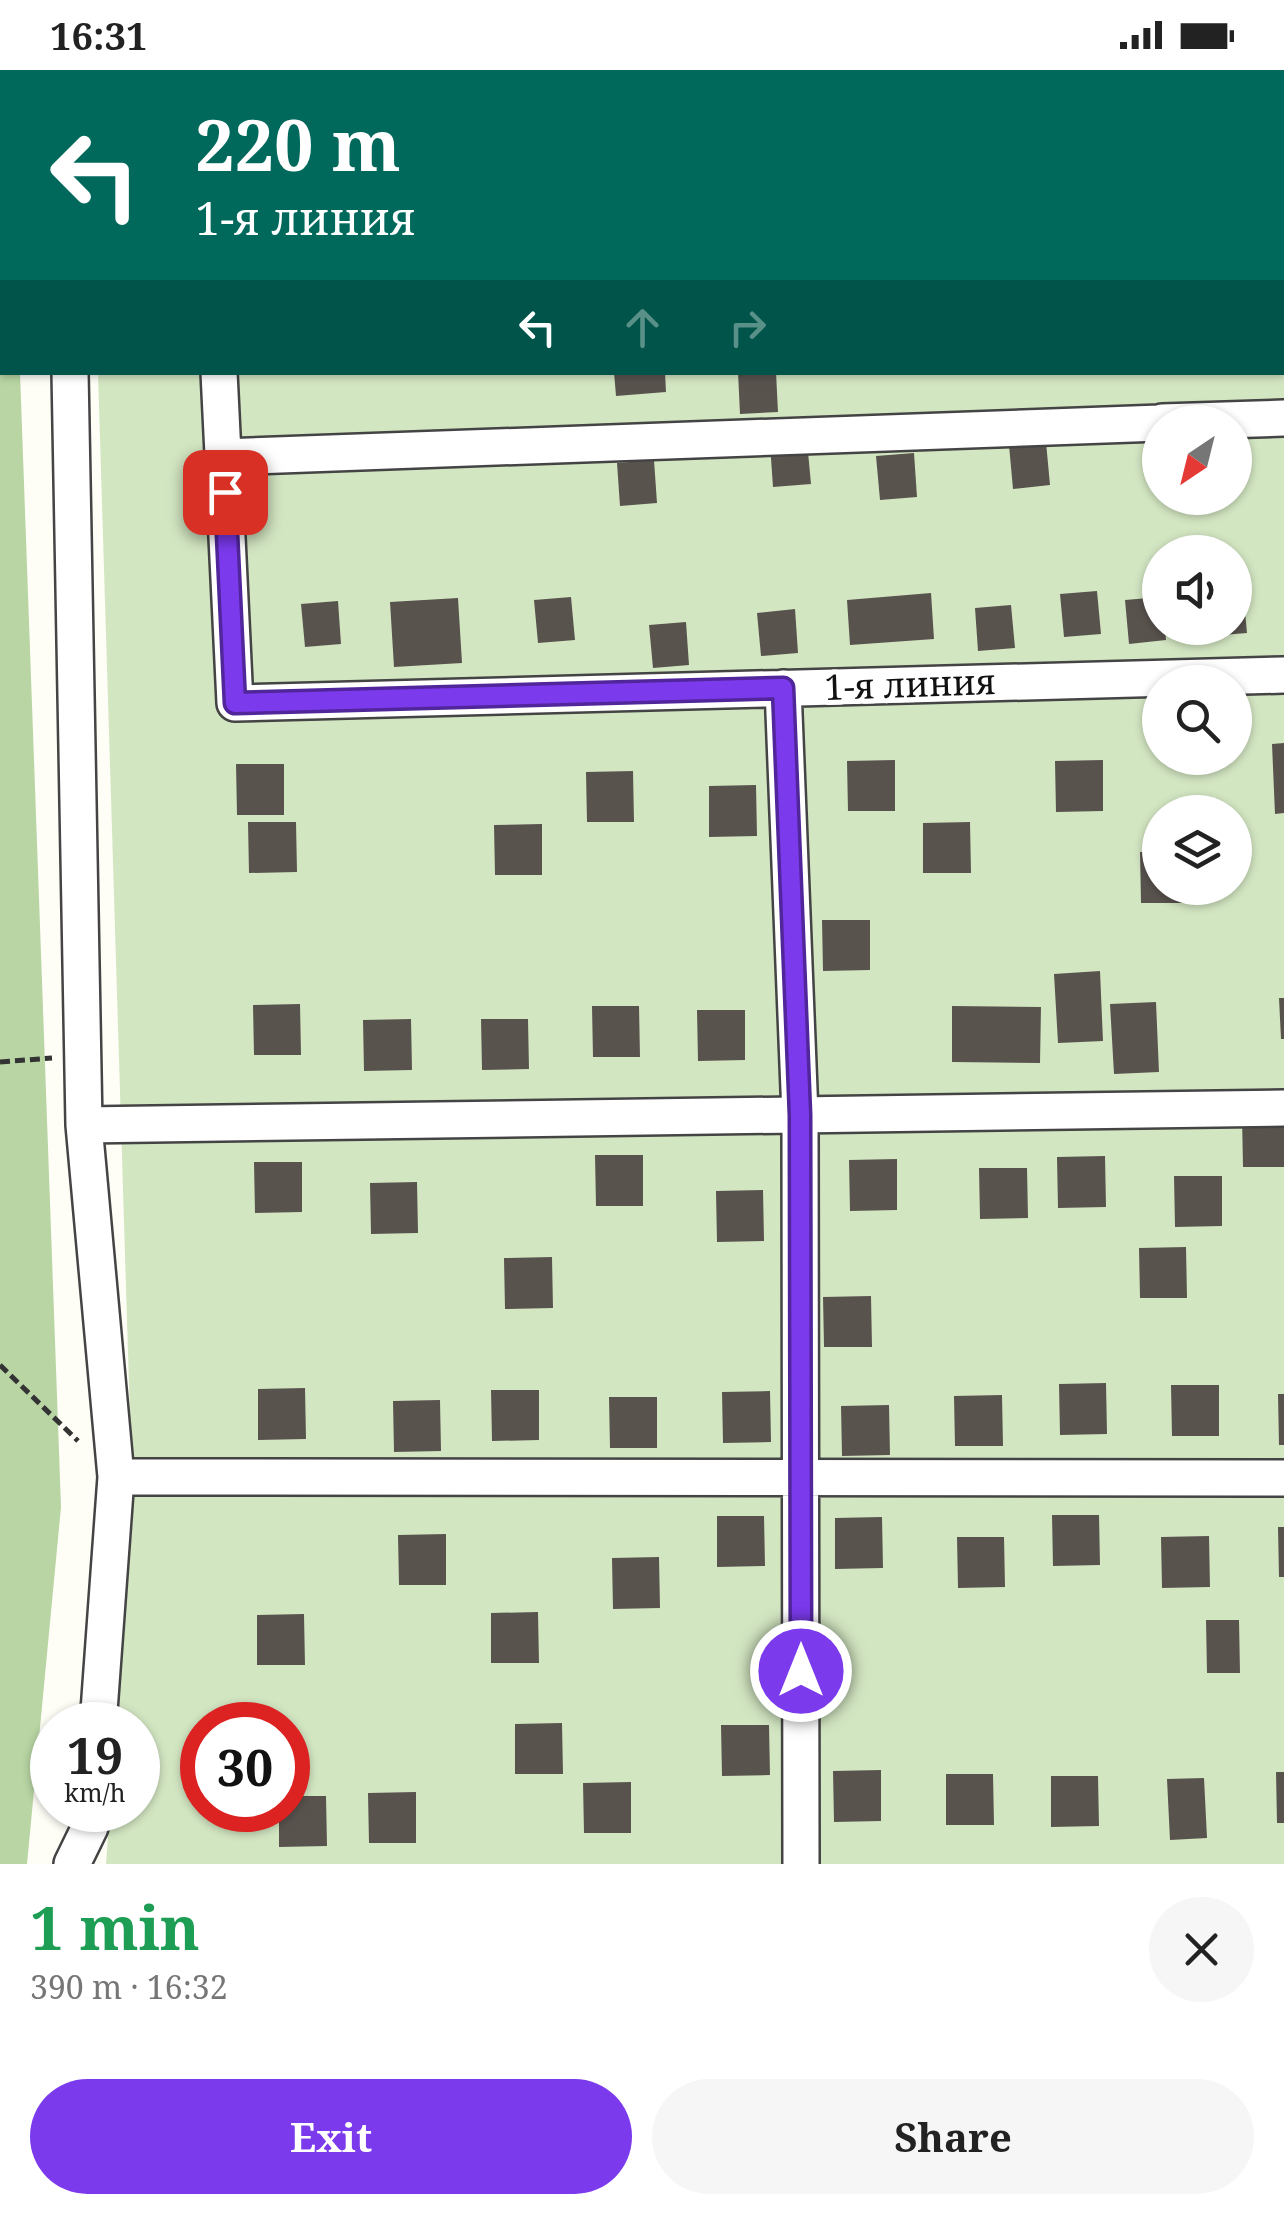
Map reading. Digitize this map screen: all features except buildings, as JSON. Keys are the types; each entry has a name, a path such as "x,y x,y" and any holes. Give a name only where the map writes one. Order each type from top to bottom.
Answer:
{"street":[{"path":"70,375 84,1126 116,1477 100,1702"},
{"path":"219,375 223,457 1142,423"},
{"path":"1252,419 1284,418"},
{"name":"1-я линия","path":"223,457 235,703 1284,675"},
{"path":"783,688 800,1115 802,1864"},
{"path":"84,1126 1284,1108"},
{"path":"116,1477 1284,1478"},
{"path":"72,1864 88,1832"}],"path":[{"path":"0,1062 82,1056"},
{"path":"0,1365 116,1477"}],"green space":[{"path":"0,375 20,375 61,1507 42,1702 30,1702 27,1864 0,1864"},
{"path":"98,375 1284,375 1284,1864 106,1864 108,1832 160,1832 160,1702 119,1702 133,1516"}],"route":[{"path":"225,492 235,703 783,688 800,1115 801,1671"}]}
